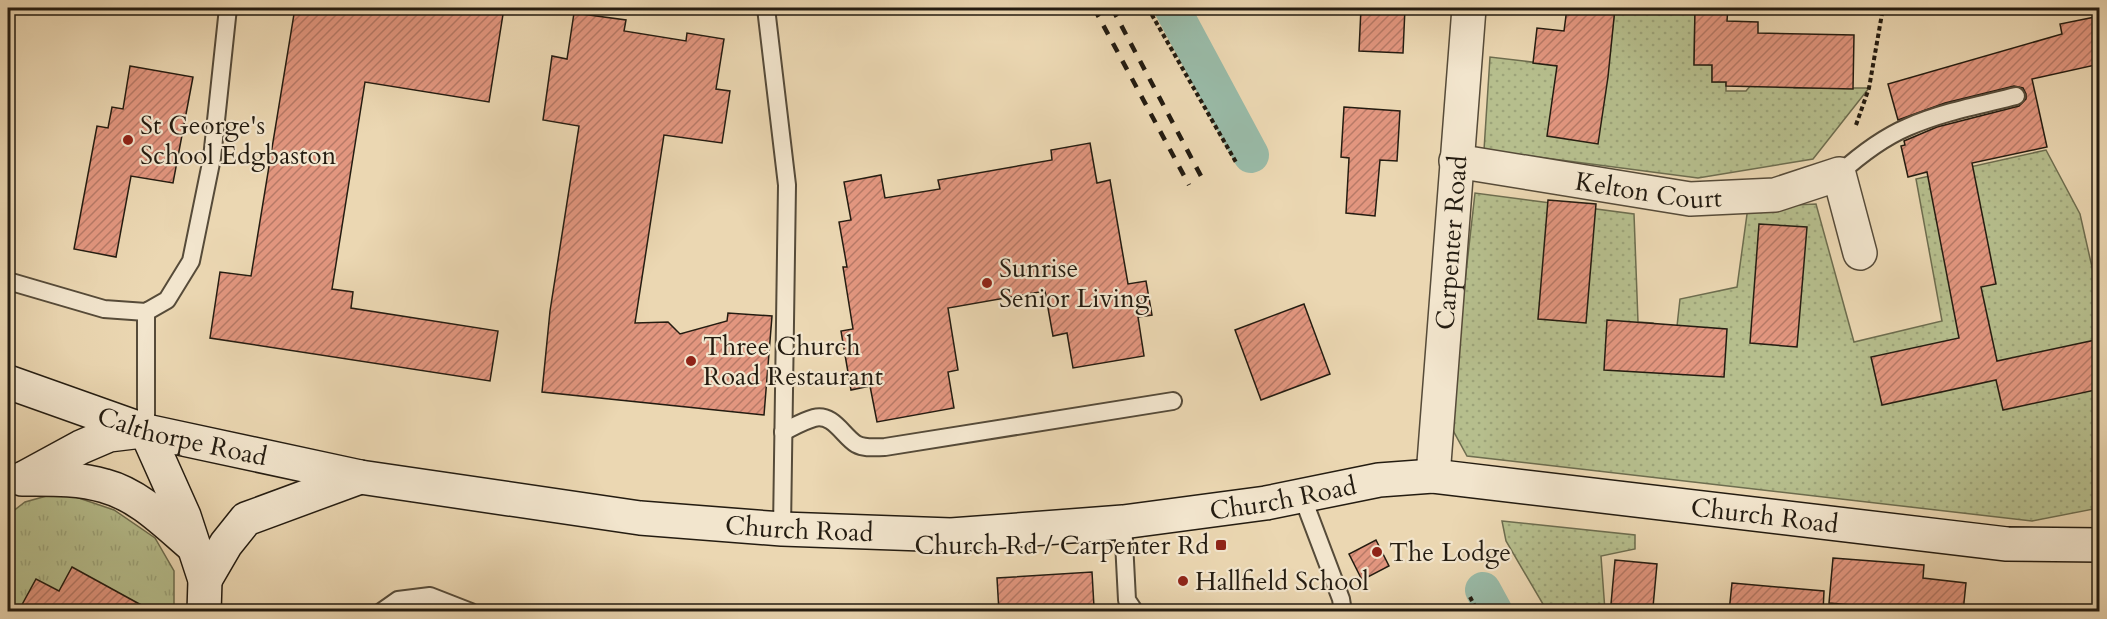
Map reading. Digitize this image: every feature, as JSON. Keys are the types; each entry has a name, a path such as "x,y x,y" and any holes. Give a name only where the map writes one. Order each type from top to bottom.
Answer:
{"main road":[{"name":"Carpenter Road","path":"1433,476 1469,8"},
{"name":"Kelton Court","path":"1456,161 1690,198 1775,195 1839,174"},
{"path":"1839,174 1860,253"},
{"name":"Calthorpe Road","path":"8,382 146,431 360,477"},
{"path":"15,484 81,447 109,435 146,431 171,483 193,546 204,596"},
{"name":"Church Road","path":"360,477 640,518 782,529 951,535 1124,522 1266,503 1379,480 1433,476 2007,544 2100,545"},
{"path":"204,596 226,544 246,519 360,477"},
{"path":"15,484 75,480 108,486 157,515 193,546"}],"lane":[{"path":"8,281 104,309 146,312 167,300 191,261 212,158 228,8"},
{"path":"766,8 788,185 782,529"},
{"path":"1839,174 1877,144 1909,126 1944,114 2016,96"},
{"path":"146,312 146,431"},
{"path":"783,432 816,417 825,418 856,444 867,447 885,447 1173,401"},
{"path":"1302,496 1341,599 1343,612"},
{"path":"1124,522 1127,600 1135,612"},
{"path":"381,612 398,600 430,596 471,612"}],"path":[{"path":"1148,8 1237,164"},
{"path":"1839,174 1869,88 1883,8"},
{"path":"1470,597 1478,612"}],"green space":[{"path":"1615,8 1695,8 1694,64 1712,65 1712,82 1726,82 1726,91 1746,91 1767,66 1794,88 1869,88 1813,159 1698,178 1484,150 1490,57 1589,69 1611,42"},
{"path":"2046,150 2080,214 2099,298 2099,508 2032,521 1467,456 1449,423 1475,193 1634,214 1638,322 1653,323 1653,337 1677,326 1680,299 1737,287 1748,207 1816,204 1854,342 1942,321 1916,179"},
{"path":"61,492 114,510 155,538 174,571 174,611 8,611 8,515 25,502"},
{"path":"1502,521 1635,535 1635,549 1601,556 1605,611 1547,611 1506,541"}],"building":[{"path":"295,8 504,8 489,102 365,82 332,289 353,292 351,308 498,331 490,381 210,338 220,272 251,276"},
{"path":"1361,8 1405,8 1403,53 1359,51"},
{"path":"1567,8 1615,8 1598,144 1547,136 1557,66 1533,63 1537,28 1564,31"},
{"path":"1695,8 1728,8 1727,21 1758,22 1758,33 1854,35 1853,89 1726,86 1726,82 1712,82 1712,65 1694,65"},
{"path":"574,13 626,20 624,31 686,41 687,33 724,39 716,89 730,91 722,143 664,135 635,323 668,322 680,334 727,321 728,313 772,316 764,415 542,392 550,311 579,126 543,120 552,56 567,59"},
{"path":"2100,16 2100,64 2032,79 2047,147 1972,163 1996,284 1981,287 1997,361 2100,339 2100,389 2003,410 1996,380 1882,405 1871,357 1959,338 1927,172 1908,177 1901,146 1905,145 1904,141 1937,127 2019,106 2026,99 2023,88 2014,86 1945,103 1898,120 1888,84 2062,34 2060,24"},
{"path":"130,66 193,77 173,183 131,176 116,257 74,249 97,126 108,128 112,107 123,109"},
{"path":"1344,107 1400,111 1397,161 1380,160 1375,216 1346,213 1349,158 1341,157"},
{"name":"Sunrise Senior Living","path":"1090,143 1097,183 1110,180 1128,284 1146,281 1152,315 1138,317 1144,356 1073,368 1067,333 1053,336 1045,291 948,308 958,370 948,372 954,408 877,422 870,386 851,390 841,331 853,329 843,267 847,267 839,222 851,220 844,182 881,175 885,198 940,189 938,180 1052,160 1051,150"},
{"path":"1548,200 1596,204 1586,323 1538,319"},
{"path":"1759,224 1807,227 1797,347 1750,343"},
{"path":"1304,304 1330,374 1261,400 1235,330"},
{"path":"1607,320 1727,329 1724,377 1604,370"},
{"path":"1376,540 1389,566 1362,580 1349,554"},
{"path":"1833,558 1924,565 1923,578 1966,583 1963,612 1929,612 1829,603"},
{"path":"1615,560 1657,564 1653,607 1611,604"},
{"path":"72,567 154,612 18,612 36,579 59,591"},
{"path":"1092,572 1094,607 999,612 997,578"},
{"path":"1732,583 1824,591 1823,612 1729,612"}],"waterway":[{"path":"1172,8 1251,155"},
{"path":"1483,590 1495,612"}],"railway":[{"path":"1094,8 1189,185"},
{"path":"1112,8 1202,178"}],"place":[{"name":"St George's School Edgbaston","path":"128,140"},
{"name":"Sunrise Senior Living","path":"987,283"},
{"name":"Three Church Road Restaurant","path":"691,361"},
{"name":"Church Rd / Carpenter Rd","path":"1221,545"},
{"name":"The Lodge","path":"1377,552"},
{"name":"Hallfield School","path":"1183,581"}]}
